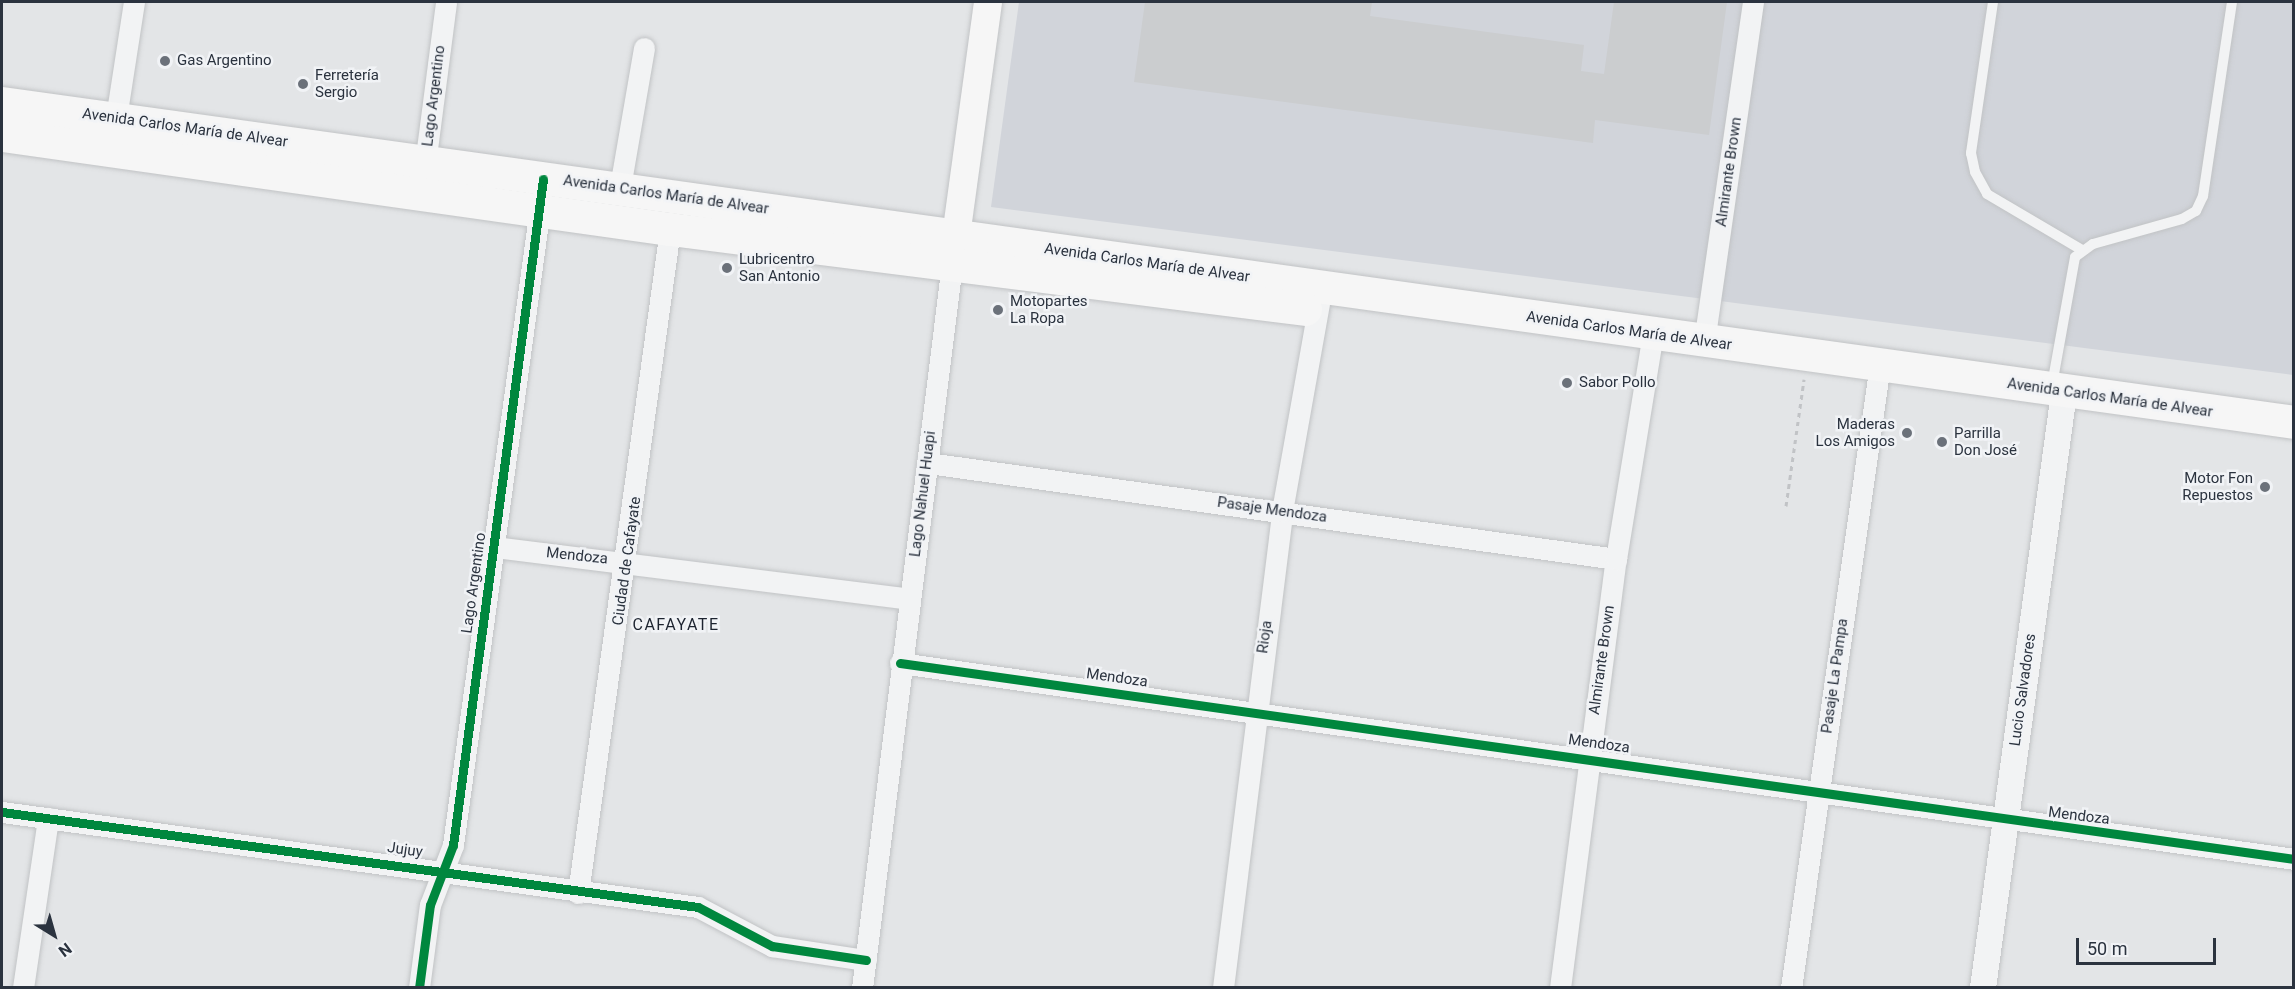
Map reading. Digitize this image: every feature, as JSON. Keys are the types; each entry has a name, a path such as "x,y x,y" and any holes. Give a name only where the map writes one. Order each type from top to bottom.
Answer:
{"main road":[{"name":"Lago Nahuel Huapi","path":"954,249 988,2"},
{"name":"Avenida Carlos María de Alvear","path":"2,103 113,134 542,193 670,229 954,249"},
{"name":"Avenida Carlos María de Alvear","path":"2,135 113,134"},
{"name":"Avenida Carlos María de Alvear","path":"542,193 620,187 954,249 1651,345 1805,377 1878,375"},
{"name":"Avenida Carlos María de Alvear","path":"1651,345 1704,342 1878,375 2059,399 2294,422"},
{"name":"Avenida Carlos María de Alvear","path":"2059,399 2294,444"}],"street":[{"path":"113,134 134,2"},
{"name":"Lago Argentino","path":"424,176 446,2"},
{"name":"Almirante Brown","path":"1704,342 1753,2"},
{"path":"620,187 644,48"},
{"name":"Lago Argentino","path":"419,987 430,905 453,845 542,193"},
{"name":"Ciudad de Cafayate","path":"578,893 628,562 670,229"},
{"name":"Lago Nahuel Huapi","path":"862,987 900,663 928,463 954,249"},
{"name":"Rioja","path":"1223,987 1254,712 1282,511 1320,300"},
{"name":"Almirante Brown","path":"1560,987 1616,559 1651,345"},
{"name":"Pasaje La Pampa","path":"1791,987 1878,375"},
{"name":"Lucio Salvadores","path":"1983,987 2059,399"},
{"name":"Pasaje Mendoza","path":"928,463 1616,559"},
{"name":"Mendoza","path":"494,547 909,599"},
{"name":"Mendoza","path":"900,663 1589,757 2005,821 2294,859"},
{"name":"Jujuy","path":"2,812 444,870 578,893 698,907 772,946 866,960"},
{"path":"22,987 48,818"}],"lane":[{"path":"1993,2 1971,153 1975,172 1987,194 2082,250"},
{"path":"2059,399 2075,257 2082,250 2196,211 2203,196 2232,2"}],"path":[{"path":"1786,506 1805,377"}],"shaded area":[{"path":"1019,2 2293,2 2293,375 991,207"}],"building":[{"path":"1145,2 1372,2 1370,16 1584,45 1581,71 1604,74 1614,2 1727,2 1709,135 1595,120 1593,143 1134,82"}],"cycle path":[{"path":"419,988 430,905 453,845 543,179"},
{"path":"900,663 2294,859"},
{"path":"2,812 698,907 772,946 866,960"}],"place":[{"name":"Gas Argentino","path":"165,61"},
{"name":"Ferretería Sergio","path":"303,84"},
{"name":"Lubricentro San Antonio","path":"727,268"},
{"name":"Motopartes La Ropa","path":"998,310"},
{"name":"Sabor Pollo","path":"1567,383"},
{"name":"Maderas Los Amigos","path":"1907,433"},
{"name":"Parrilla Don José","path":"1942,442"},
{"name":"Motor Fon Repuestos","path":"2265,487"}],"district":[{"name":"CAFAYATE","path":"676,625"}]}
